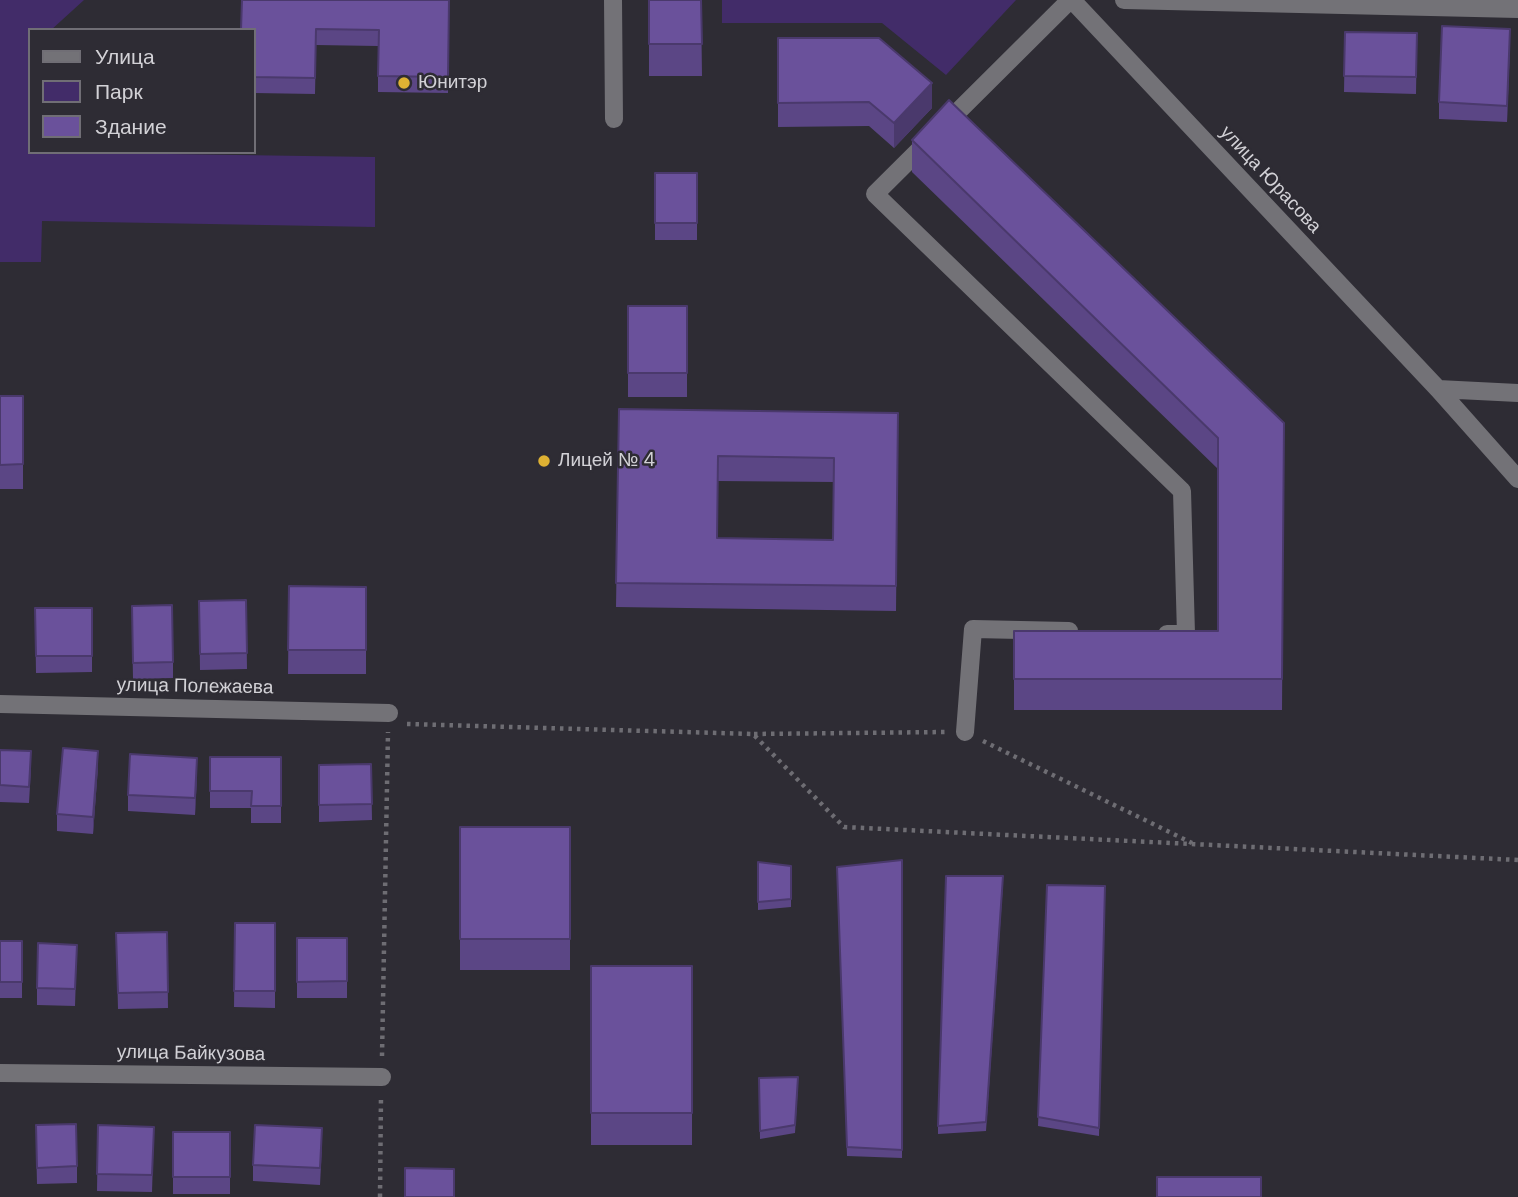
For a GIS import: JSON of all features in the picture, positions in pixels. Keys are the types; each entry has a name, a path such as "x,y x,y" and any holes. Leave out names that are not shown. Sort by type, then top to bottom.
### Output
{"street":[{"path":"613,0 614,119"},
{"path":"1071,0 875,194 1182,491 1186,634 1146,633"},
{"name":"улица Юрасова","path":"1071,0 1438,389 1518,479"},
{"path":"1124,0 1518,9"},
{"path":"1438,389 1518,393"},
{"path":"965,732 972,629 1093,632"},
{"name":"улица Полежаева","path":"0,704 389,718"},
{"name":"улица Байкузова","path":"0,1073 382,1077"}],"path":[{"path":"380,1197 389,718 753,734 965,732 1194,844"},
{"path":"753,734 844,827 1518,860"}],"green space":[{"path":"0,0 84,0 53,28 28,28 28,154 375,157 375,227 42,221 41,262 0,262"},
{"path":"722,0 1016,0 946,75 882,23 722,23"}],"building":[{"path":"242,0 449,0 448,77 378,76 379,30 316,29 315,78 256,77 256,28 241,28"},
{"path":"649,0 701,0 702,44 649,44"},
{"path":"1442,26 1510,29 1507,106 1439,102"},
{"path":"1345,32 1417,33 1416,77 1344,76"},
{"path":"778,38 879,38 932,83 894,123 869,102 778,103"},
{"path":"949,100 1284,423 1282,679 1014,679 1014,631 1218,631 1218,438 912,140"},
{"path":"655,173 697,173 697,223 655,223"},
{"path":"628,306 687,306 687,373 628,373"},
{"path":"0,396 23,396 23,464 0,465"},
{"path":"619,409 898,413 896,586 616,583","holes":["718,456 834,458 833,540 717,538"]},
{"path":"289,586 366,587 366,650 288,650"},
{"path":"246,600 247,653 200,654 199,601"},
{"path":"172,605 173,662 133,663 132,606"},
{"path":"35,608 92,608 92,656 36,656"},
{"path":"63,748 98,751 93,817 57,814"},
{"path":"0,750 31,751 29,787 0,785"},
{"path":"130,754 197,758 195,798 128,795"},
{"path":"210,757 281,757 281,806 251,806 252,791 210,791"},
{"path":"371,764 372,804 319,805 319,765"},
{"path":"460,827 570,827 570,939 460,939"},
{"path":"902,860 902,1150 847,1147 837,867"},
{"path":"758,862 791,866 791,899 758,902"},
{"path":"946,876 1003,876 986,1122 938,1126"},
{"path":"1047,885 1105,886 1099,1128 1038,1117"},
{"path":"235,923 275,923 275,991 234,991"},
{"path":"167,932 168,992 118,993 116,933"},
{"path":"297,938 347,938 347,981 297,982"},
{"path":"0,941 22,941 22,982 0,982"},
{"path":"38,943 77,945 75,989 37,988"},
{"path":"591,966 692,966 692,1113 591,1113"},
{"path":"798,1077 795,1125 760,1131 759,1078"},
{"path":"76,1124 77,1166 37,1168 36,1125"},
{"path":"98,1125 154,1127 152,1175 97,1174"},
{"path":"255,1125 322,1128 320,1168 253,1165"},
{"path":"173,1132 230,1132 230,1177 173,1177"},
{"path":"405,1168 454,1169 454,1197 405,1197"},
{"path":"1157,1177 1261,1177 1261,1197 1157,1197"}],"place":[{"name":"Юнитэр","path":"404,83"},
{"name":"Лицей № 4","path":"544,461"}]}
